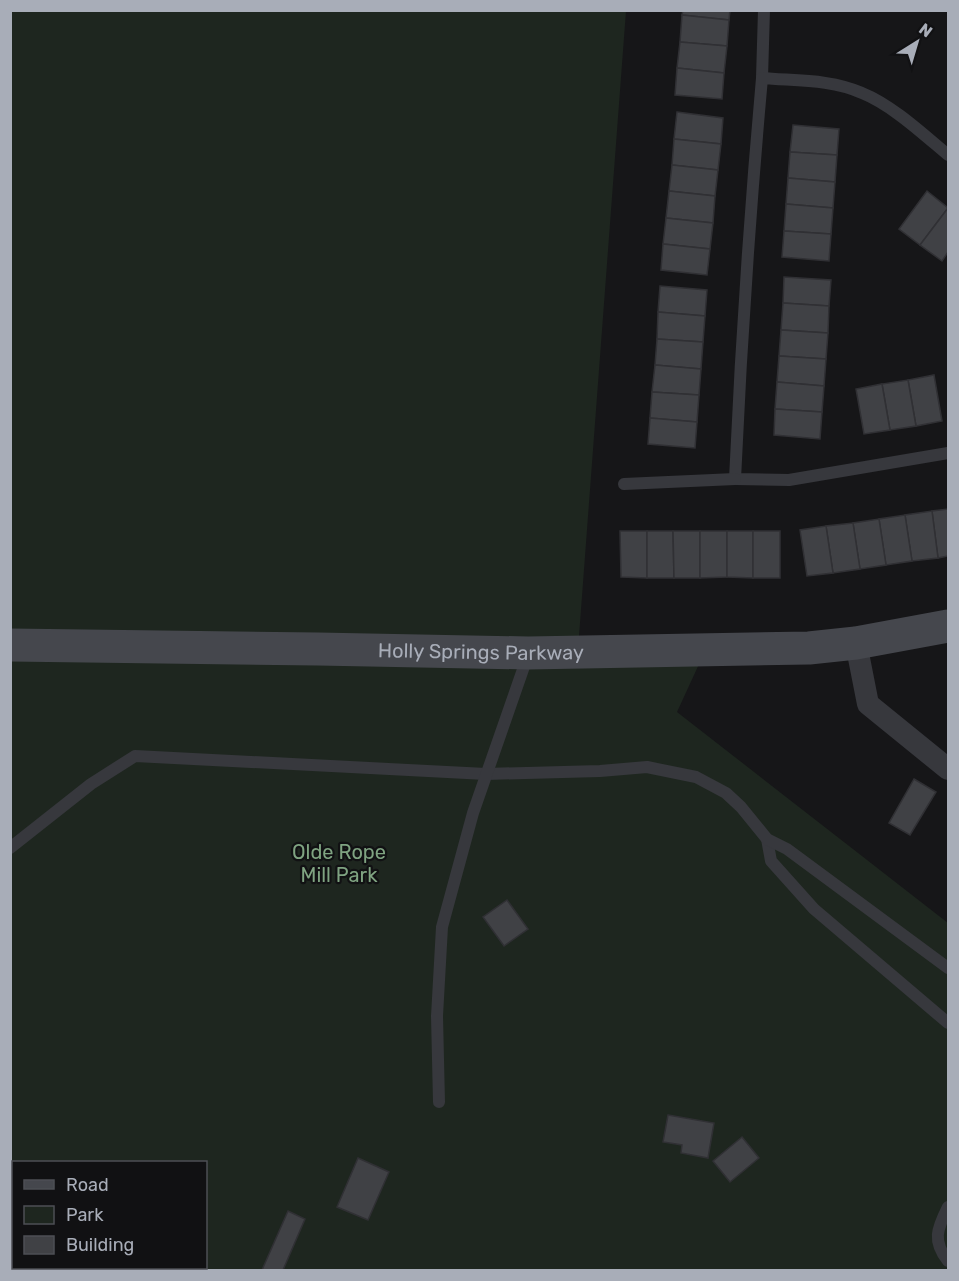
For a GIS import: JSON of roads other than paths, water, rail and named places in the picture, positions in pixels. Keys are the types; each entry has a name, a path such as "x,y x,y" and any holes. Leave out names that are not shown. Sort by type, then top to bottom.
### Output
{"main road":[{"name":"Holly Springs Parkway","path":"10,645 528,653 809,648 856,644 948,626"}],"street":[{"path":"856,644 868,704 948,769"}],"lane":[{"path":"735,479 739,381 762,78 764,10"},
{"path":"762,78 826,83 861,92 879,101 948,155"},
{"path":"624,484 735,479 789,480 948,453"},
{"path":"439,1102 437,1016 442,927 473,813 528,653"},
{"path":"10,848 91,784 135,756 486,774 600,771 647,767 696,777 726,793 741,807 767,839 787,849 948,968"},
{"path":"767,839 771,861 814,909 948,1023"},
{"path":"948,1207 937,1236 940,1251 948,1261"}],"park label":[{"name":"Olde Rope Mill Park","path":"339,864"}]}
